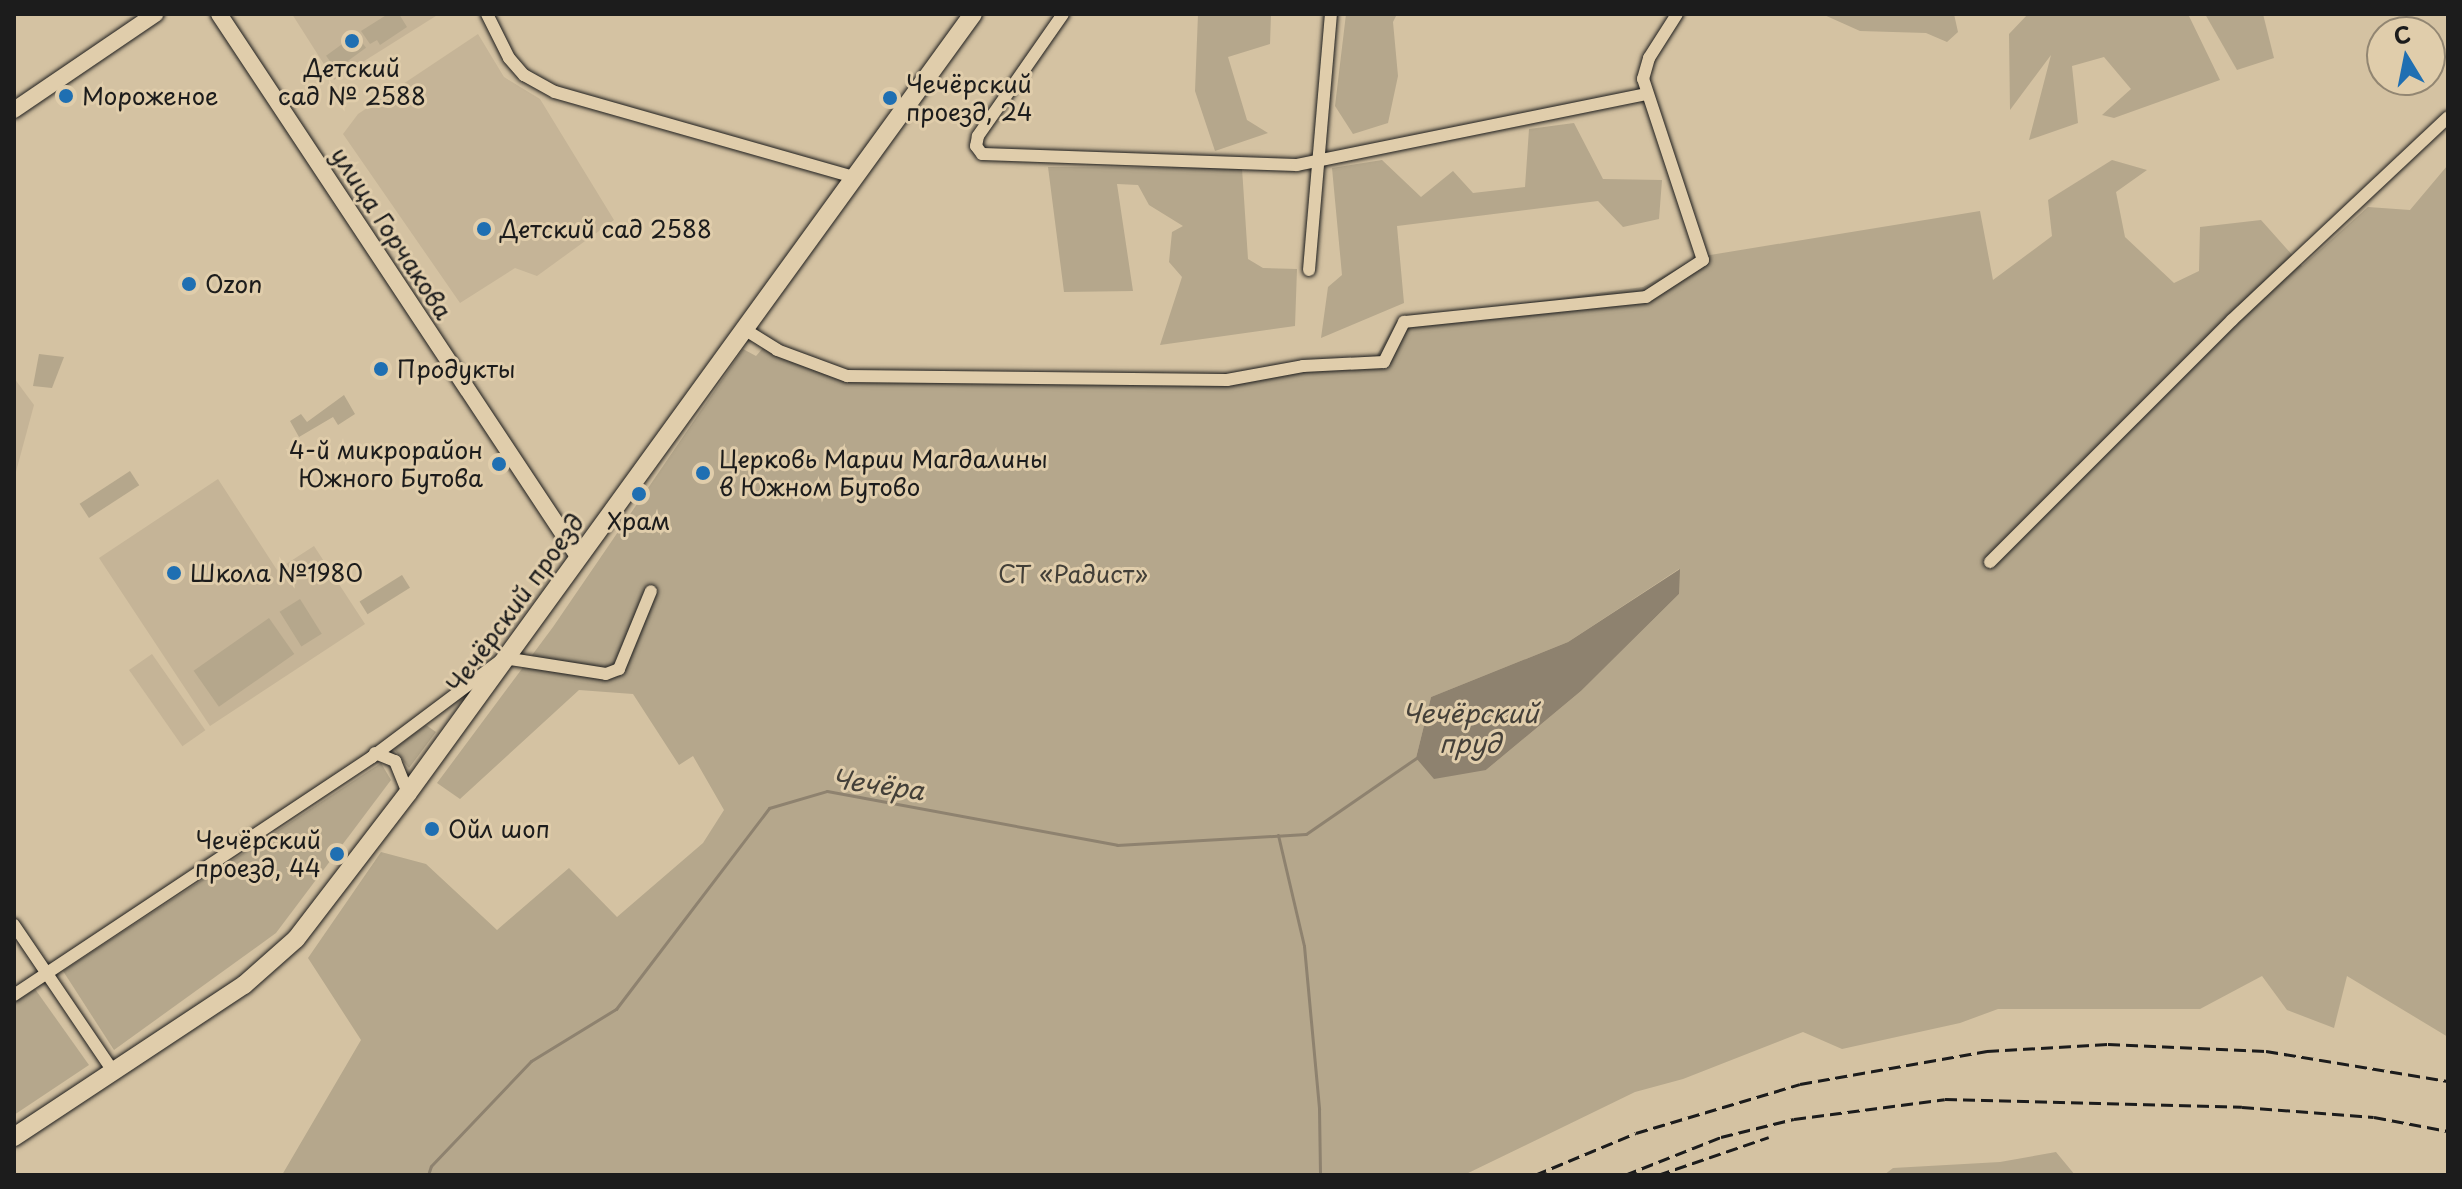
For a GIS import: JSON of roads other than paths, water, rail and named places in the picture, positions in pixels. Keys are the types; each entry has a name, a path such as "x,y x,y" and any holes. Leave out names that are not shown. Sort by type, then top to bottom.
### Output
{"main road":[{"name":"Чечёрский проезд","path":"14,1137 244,985 296,939 408,793 973,14"}],"street":[{"path":"14,110 155,14"},
{"name":"улица Горчакова","path":"219,14 579,558"},
{"path":"487,14 509,58 524,75 555,92 853,177"},
{"path":"1063,14 978,136 976,146 982,154 1319,162 1645,94"},
{"path":"1309,270 1331,14"},
{"path":"744,329 777,350 847,376 1227,380 1303,366 1384,362 1404,322 1646,297 1703,260 1645,94 1649,58 1677,14"},
{"path":"1990,562 2232,320 2448,117"},
{"path":"504,658 614,672 651,591"},
{"name":"Чечёрский проезд","path":"14,995 434,713 504,658"},
{"path":"375,753 395,761 408,793"},
{"path":"14,925 113,1071"}],"water":[{"name":"Чечёрский пруд","path":"1680,569 1679,594 1581,691 1486,770 1434,779 1416,758 1431,697 1568,642"}],"waterway":[{"name":"Чечёра","path":"428,1175 431,1166 531,1061 616,1009 769,808 827,791 1117,845 1306,834 1416,758"},
{"path":"1278,835 1304,946 1319,1109 1320,1175"}],"railway":[{"path":"1535,1175 1636,1133 1800,1084 1987,1051 2108,1044 2266,1051 2448,1081"},
{"path":"1625,1175 1721,1137 1794,1119 1945,1099 2242,1107 2374,1117 2448,1131"},
{"path":"1658,1175 1769,1137"}],"place":[{"name":"Детский сад № 2588","path":"352,41"},
{"name":"Мороженое","path":"66,96"},
{"name":"Чечёрский проезд, 24","path":"890,98"},
{"name":"Детский сад 2588","path":"484,229"},
{"name":"Ozon","path":"189,284"},
{"name":"Продукты","path":"381,369"},
{"name":"4-й микрорайон Южного Бутова","path":"499,464"},
{"name":"Церковь Марии Магдалины в Южном Бутово","path":"703,473"},
{"name":"Храм","path":"639,494"},
{"name":"Школа №1980","path":"174,573"},
{"name":"Ойл шоп","path":"432,829"},
{"name":"Чечёрский проезд, 44","path":"337,854"}],"park label":[{"name":"СТ «Радист»","path":"1073,574"}]}
